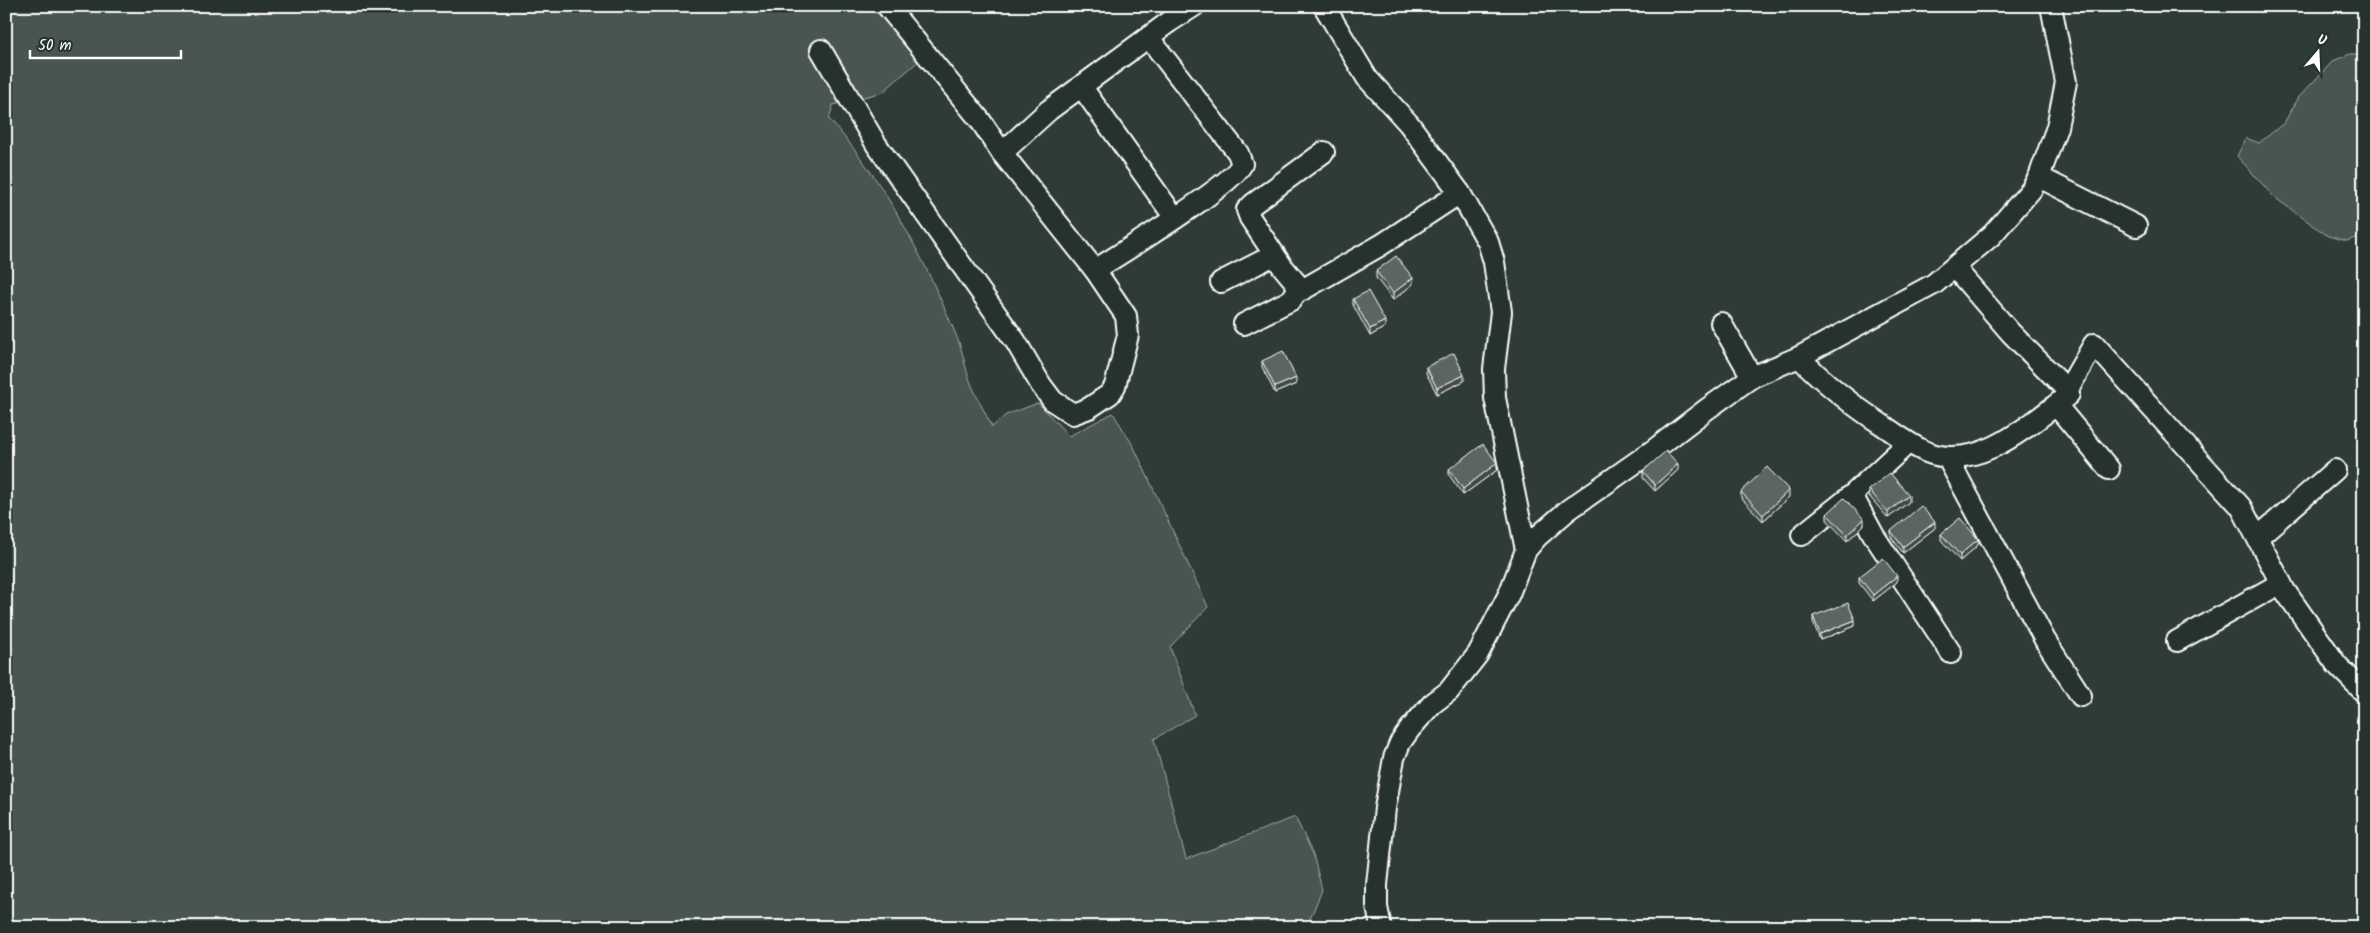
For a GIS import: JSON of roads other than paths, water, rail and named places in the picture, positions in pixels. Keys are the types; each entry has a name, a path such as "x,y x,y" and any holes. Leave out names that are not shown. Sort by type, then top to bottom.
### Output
{"street":[{"path":"821,50 876,144 1016,342 1052,401 1073,414 1089,408 1110,394 1128,335 1126,316 1095,270 1002,153 980,120 887,6"},
{"path":"1002,153 1049,110 1194,6"},
{"path":"1324,6 1367,78 1409,124 1460,193 1488,242 1494,262 1501,312 1494,369 1495,398 1526,550"},
{"path":"1381,927 1377,907 1378,875 1385,808 1397,750 1410,729 1432,704 1449,691 1478,654 1509,594 1526,550 1537,536 1568,510 1655,449 1706,408 1752,377 1799,357 1934,284 1996,231 2031,190 2039,177 2057,127 2066,82 2051,6"},
{"path":"1095,270 1174,218 1238,172 1242,164 1241,159 1149,38"},
{"path":"1081,86 1174,218"},
{"path":"1299,289 1247,214 1248,208 1324,152"},
{"path":"2039,177 2136,226"},
{"path":"1299,289 1307,289 1460,193"},
{"path":"1221,282 1274,255"},
{"path":"1955,268 2060,390 2110,469"},
{"path":"1244,324 1291,300 1299,289"},
{"path":"1722,323 1752,377"},
{"path":"1799,357 1849,403 1908,443 1932,454 1947,457 1966,455 1996,447 2020,432 2060,390 2094,344 2191,454 2229,492 2258,537 2281,583 2337,665 2364,692"},
{"path":"1802,535 1852,495 1908,443"},
{"path":"1947,457 2045,640 2081,696"},
{"path":"2258,537 2334,470"},
{"path":"1852,495 1873,534 1951,653"},
{"path":"2176,641 2281,583"}]}
